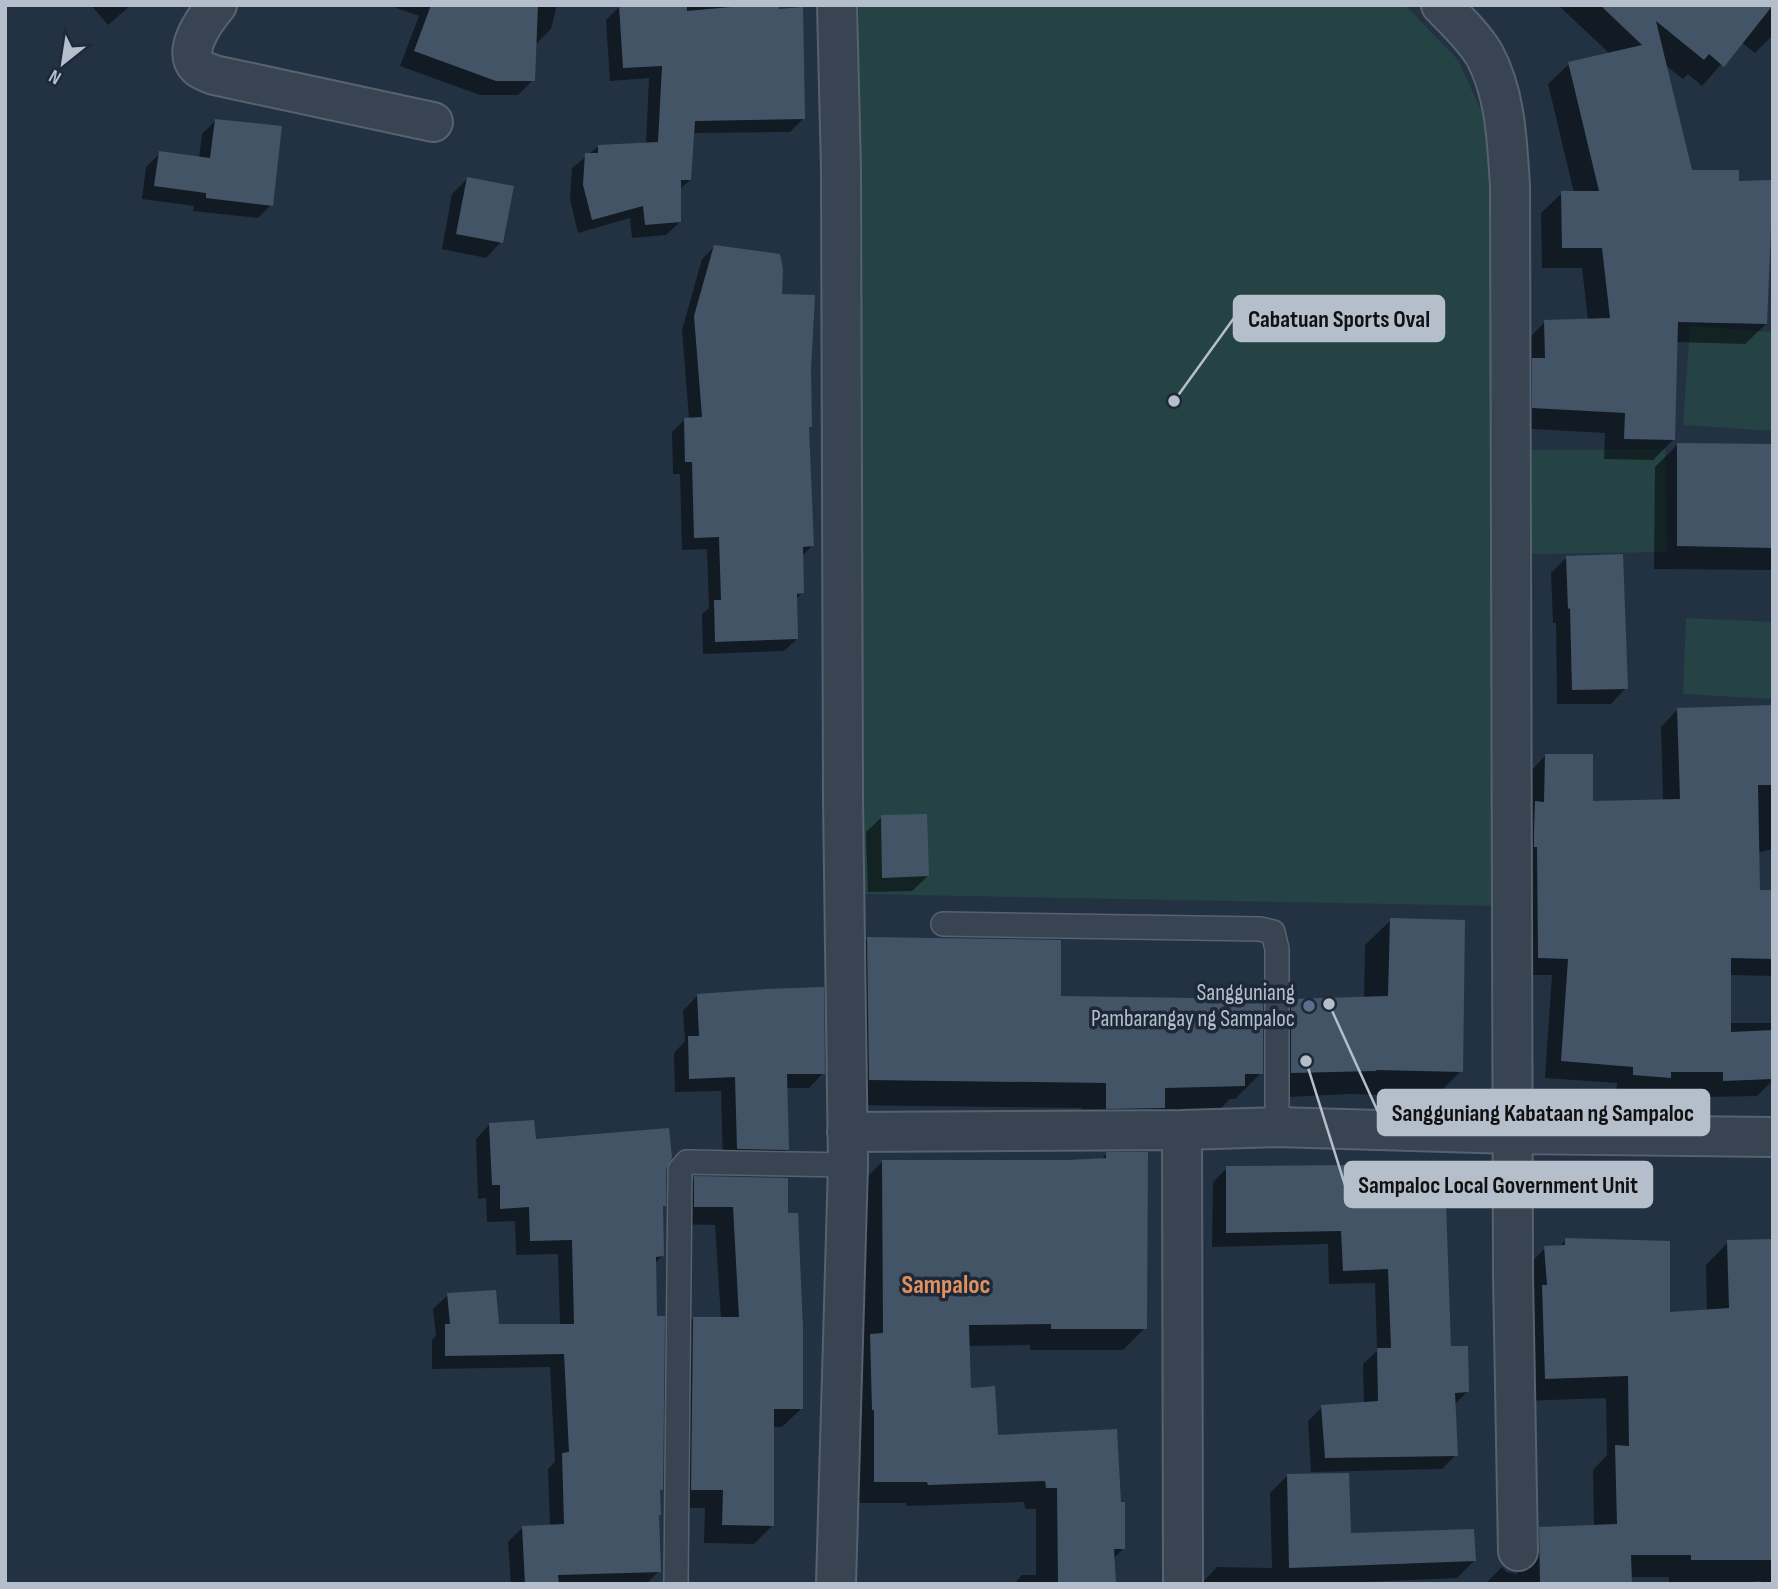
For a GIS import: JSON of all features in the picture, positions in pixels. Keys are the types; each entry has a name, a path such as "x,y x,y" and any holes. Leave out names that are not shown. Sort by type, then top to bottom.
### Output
{"street":[{"path":"216,5 202,22 195,39 193,58 198,67 214,75 433,122"},
{"path":"835,1584 848,1149 842,785 841,169 837,5"},
{"path":"1441,5 1461,24 1484,54 1500,96 1506,122 1510,186 1513,1275 1518,1551"},
{"path":"848,1149 1277,1127 1513,1134 1773,1137"},
{"path":"1182,1130 1183,1584"}],"lane":[{"path":"943,924 1260,929 1273,932 1277,949 1277,1127"},
{"path":"676,1584 680,1170 687,1162 848,1149"}],"green space":[{"path":"859,5 1405,5 1458,60 1486,121 1492,182 1502,906 859,894"},
{"path":"1690,326 1773,332 1773,431 1683,425"},
{"path":"1665,449 1667,552 1531,554 1529,450"},
{"path":"1686,618 1773,622 1773,699 1683,694"}],"building":[{"path":"431,5 538,5 535,81 496,81 414,51"},
{"path":"619,5 687,5 687,11 753,5 779,5 779,9 803,7 805,119 695,121 691,180 681,180 681,222 645,225 643,206 592,220 583,185 585,153 598,153 598,145 658,142 662,66 623,68"},
{"path":"1600,5 1773,5 1724,67 1709,54 1704,60 1656,21 1692,170 1739,170 1739,181 1773,180 1767,324 1678,322 1675,440 1624,439 1625,413 1532,408 1532,358 1545,358 1544,320 1610,318 1602,248 1562,248 1561,191 1599,191 1568,62 1642,45"},
{"path":"215,119 282,126 273,206 206,198 206,193 154,186 159,151 210,158"},
{"path":"467,177 514,186 503,243 456,234"},
{"path":"714,245 780,254 783,269 782,294 815,295 811,369 812,427 809,427 814,546 803,547 804,593 797,594 798,639 715,642 714,600 721,600 719,537 694,538 692,462 685,462 684,418 702,417 694,316"},
{"path":"1677,443 1773,444 1773,548 1677,546"},
{"path":"1623,554 1628,689 1572,690 1566,556"},
{"path":"1773,705 1773,785 1758,785 1760,890 1773,890 1773,959 1731,958 1731,1032 1773,1030 1773,1079 1723,1081 1723,1072 1671,1072 1671,1078 1633,1075 1633,1067 1561,1061 1568,959 1538,958 1537,847 1534,847 1534,830 1535,801 1544,802 1545,754 1593,754 1593,801 1680,799 1677,708"},
{"path":"927,814 929,876 882,878 881,815"},
{"path":"1390,918 1465,920 1463,1072 1376,1070 1291,1073 1291,999 1388,996"},
{"path":"867,937 1061,940 1061,996 1263,999 1263,1074 1245,1074 1245,1086 1165,1088 1165,1108 1106,1109 1106,1083 869,1080"},
{"path":"824,987 825,1074 787,1074 789,1150 737,1149 735,1077 689,1079 688,1036 699,1036 697,994"},
{"path":"534,1120 536,1139 669,1128 672,1158 666,1170 666,1206 663,1206 664,1256 656,1257 657,1316 665,1316 663,1490 660,1490 659,1515 661,1572 558,1575 559,1584 525,1584 522,1526 564,1524 562,1453 569,1452 564,1354 445,1356 445,1324 450,1324 447,1293 496,1290 499,1324 574,1324 572,1240 530,1241 529,1207 500,1209 500,1185 492,1185 489,1123"},
{"path":"1106,1152 1148,1152 1147,1329 1051,1329 1051,1324 969,1325 971,1388 995,1386 998,1435 1117,1429 1121,1502 1125,1502 1125,1549 1114,1549 1116,1584 1058,1584 1057,1488 1046,1488 1045,1481 928,1485 927,1482 874,1482 870,1334 883,1333 882,1160 1067,1160 1106,1158"},
{"path":"1226,1166 1415,1166 1414,1203 1446,1203 1451,1346 1468,1346 1469,1392 1455,1393 1458,1456 1325,1458 1321,1405 1378,1401 1377,1348 1391,1348 1388,1269 1343,1271 1341,1231 1226,1233"},
{"path":"694,1176 788,1178 788,1213 798,1213 803,1409 774,1409 774,1526 722,1525 723,1490 691,1490 693,1317 739,1317 733,1207 694,1207"},
{"path":"1565,1238 1670,1241 1670,1312 1729,1308 1727,1240 1773,1239 1773,1560 1691,1560 1691,1555 1631,1555 1632,1584 1540,1584 1539,1527 1617,1524 1615,1445 1629,1446 1628,1376 1545,1379 1542,1285 1547,1285 1544,1246 1565,1245"},
{"path":"1349,1473 1351,1533 1474,1529 1476,1561 1289,1568 1287,1474"}],"place":[{"name":"Cabatuan Sports Oval","path":"1174,401"},
{"name":"Sangguniang Kabataan ng Sampaloc","path":"1329,1004"},
{"name":"Sangguniang Pambarangay ng Sampaloc","path":"1309,1006"},
{"name":"Sampaloc Local Government Unit","path":"1306,1061"}],"district":[{"name":"Sampaloc","path":"946,1285"}]}
